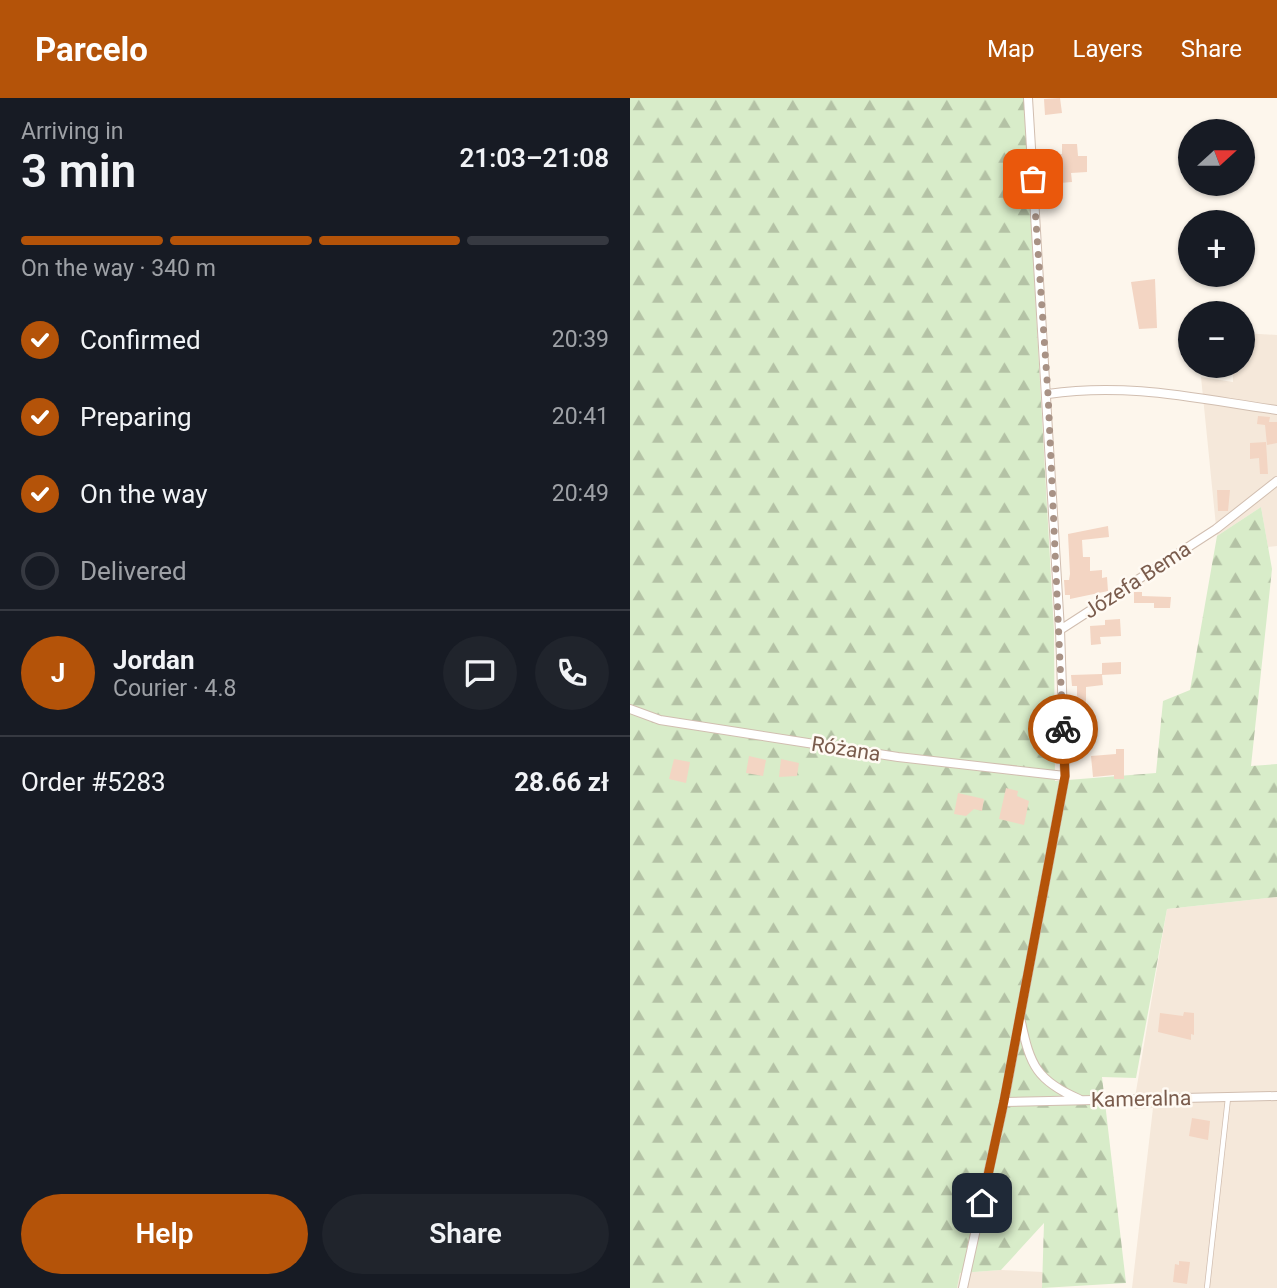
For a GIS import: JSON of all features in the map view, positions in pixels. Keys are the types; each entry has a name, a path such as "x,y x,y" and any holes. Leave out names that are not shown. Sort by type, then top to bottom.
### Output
{"street":[{"path":"1028,98 1048,394 1060,630"},
{"path":"1048,394 1084,391 1167,392 1277,410"},
{"name":"Józefa Bema","path":"963,1288 1004,1101 1065,776 1060,630 1216,529 1277,481"},
{"name":"Różana","path":"630,709 660,720 871,753 1065,776"},
{"path":"1020,1017 1028,1055 1038,1073 1054,1087 1081,1100"},
{"name":"Kameralna","path":"1004,1101 1277,1096"}],"lane":[{"path":"1207,1288 1228,1097"}],"shaded area":[{"path":"1255,334 1277,335 1277,546 1268,547 1261,507 1217,536 1201,378 1233,382 1233,378 1255,378"},
{"path":"1277,897 1277,1288 1132,1288 1153,1108 1133,1109 1167,909"},
{"path":"1001,1270 1043,1272 1042,1288 957,1288 960,1273"}],"green space":[{"path":"630,98 1024,98 1054,630 1055,781 1156,773 1163,701 1190,690 1217,536 1261,507 1272,569 1251,766 1277,764 1277,897 1167,909 1136,1078 1102,1077 1126,1283 1042,1288 1044,1223 1001,1270 960,1273 957,1288 630,1288"}],"building":[{"path":"1060,98 1062,113 1045,115 1044,99"},
{"path":"1062,144 1077,144 1078,156 1087,156 1087,172 1071,173 1072,182 1060,183 1059,154 1062,154"},
{"path":"1155,279 1157,328 1139,329 1131,282"},
{"path":"1258,416 1270,417 1269,422 1277,422 1277,443 1267,445 1265,425 1257,424"},
{"path":"1266,442 1268,474 1260,474 1259,458 1250,459 1250,443"},
{"path":"1217,490 1230,490 1228,511 1218,511"},
{"path":"1108,526 1109,537 1082,540 1083,557 1090,557 1090,571 1102,570 1102,578 1107,577 1108,591 1070,599 1070,595 1065,595 1064,580 1069,580 1070,574 1068,534"},
{"path":"1134,592 1142,592 1142,596 1171,597 1170,608 1154,608 1154,603 1134,603"},
{"path":"1120,619 1121,636 1100,637 1101,644 1091,645 1090,626 1105,625 1105,620"},
{"path":"1121,662 1121,674 1102,675 1103,685 1086,687 1086,704 1077,704 1077,686 1072,686 1071,675 1102,674 1102,663"},
{"path":"1116,749 1124,749 1124,779 1114,779 1114,775 1093,777 1091,756 1116,754"},
{"path":"749,756 766,760 763,776 746,773"},
{"path":"674,759 690,762 686,783 669,779"},
{"path":"781,759 799,763 797,776 779,777"},
{"path":"1006,788 1018,791 1017,796 1029,801 1024,825 999,819"},
{"path":"958,793 984,799 982,811 974,809 966,816 954,814"},
{"path":"1184,1012 1194,1013 1194,1035 1191,1034 1191,1040 1158,1032 1160,1013 1183,1016"},
{"path":"1192,1118 1210,1121 1208,1140 1189,1136"},
{"path":"1179,1261 1190,1262 1187,1284 1173,1282 1175,1264 1179,1265"}],"way so far":[{"path":"1033,179 1048,394 1063,729"}],"route":[{"path":"982,1203 1004,1101 1065,776 1063,729"}]}
